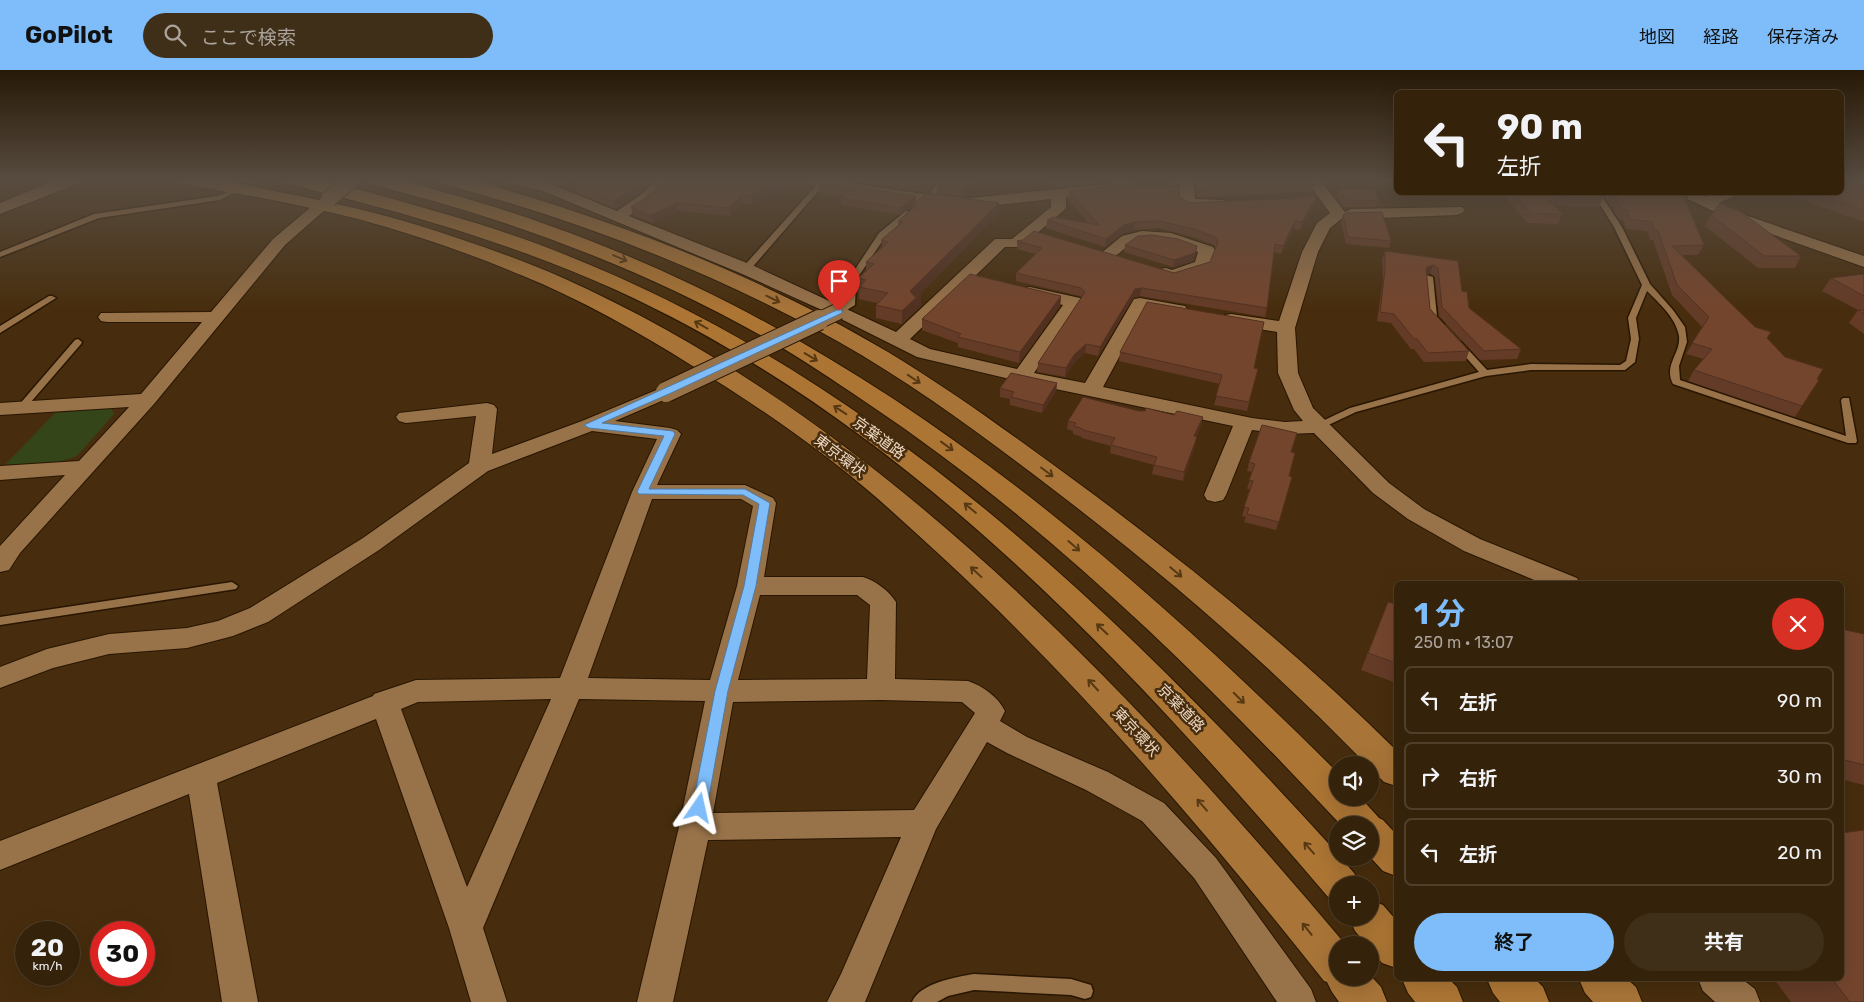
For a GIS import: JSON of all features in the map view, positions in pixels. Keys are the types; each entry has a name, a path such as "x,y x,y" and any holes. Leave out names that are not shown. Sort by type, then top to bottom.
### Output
{"highway":[{"name":"東京環状","path":"390,223 505,261 601,306 673,344 744,388 862,472 970,566 1069,660 1174,773 1274,888 1329,956"},
{"name":"京葉道路","path":"461,223 537,249 668,307 731,342 853,419 936,479 1031,559 1150,676 1234,763 1333,876"},
{"name":"京葉道路","path":"526,223 573,239 686,288 759,325 895,410 1032,510 1089,559 1204,664 1329,788"},
{"path":"593,223 636,239 725,276 811,318 891,364 1009,443 1148,549 1251,635 1394,770"},
{"name":"京葉道路","path":"1346,806 1356,816"},
{"path":"1379,841 1394,857"},
{"path":"1376,926 1394,947"},
{"path":"1424,981 1442,1002"},
{"path":"1509,981 1528,1002"},
{"path":"1601,981 1621,1002"},
{"path":"1353,986 1366,1002"}],"street":[{"path":"4,553 87,467 147,400 279,242 301,223"},
{"path":"633,223 746,269 839,311 924,353 1022,376 1245,423 1284,428 1319,426"},
{"path":"898,340 1001,242 1015,244 1040,223"},
{"path":"1326,223 1323,226 1310,252 1286,328 1288,373 1304,410 1381,488 1416,514 1472,545 1561,581"},
{"path":"1755,223 1864,262"},
{"path":"1031,231 1048,236"},
{"path":"1108,254 1132,237 1147,235 1194,243 1207,250 1202,265 1173,274 1154,269"},
{"path":"1847,256 1864,248"},
{"path":"1091,249 1126,260"},
{"path":"964,276 983,280"},
{"path":"1010,287 1074,302 1022,376"},
{"path":"1091,391 1140,303 1198,313"},
{"path":"0,678 47,659 109,644 188,638 224,629 259,615 371,544 480,466 589,425 666,392 839,311"},
{"path":"1218,316 1286,328"},
{"path":"107,317 216,317"},
{"path":"0,409 147,400"},
{"path":"406,417 487,409 480,466"},
{"path":"1215,495 1245,423"},
{"path":"466,928 570,688 642,492 670,434 589,425"},
{"path":"0,473 87,467"},
{"path":"642,492 745,492 765,503 750,586 721,691 696,827 655,1002"},
{"path":"750,586 863,586 882,602 881,689"},
{"path":"0,856 384,702 416,691 570,688 721,691 881,689 968,692 991,710 923,823 854,986 845,1002"},
{"path":"384,702 466,928 489,1002"},
{"path":"983,725 1017,745 1097,780 1153,812 1206,868 1298,1002"},
{"path":"201,776 240,1002"},
{"path":"696,827 923,823"},
{"path":"1718,981 1742,1002"}],"lane":[{"path":"0,255 78,223"},
{"path":"746,269 786,223"},
{"path":"839,311 852,303 852,280 882,235 896,223"},
{"path":"1616,223 1646,285 1677,320 1684,340 1672,372 1676,382 1852,441 1846,400"},
{"path":"1429,277 1433,318 1485,373"},
{"path":"1319,426 1353,410 1485,373 1532,366 1622,368 1630,362 1635,339 1632,318 1646,285"},
{"path":"0,330 52,298"},
{"path":"21,408 78,342"},
{"path":"0,621 232,586"},
{"path":"921,1002 945,988 974,982 1071,986 1084,991"}],"green space":[{"path":"111,408 114,414 77,456 52,464 4,466 55,413"}],"building":[{"path":"901,223 978,223 910,291 915,297 921,293 902,311 876,305 888,293 859,287 866,280 858,278 874,264 866,262 888,242 881,240"},
{"path":"1058,223 1090,223 1099,225 1098,223 1130,223 1124,225 1106,239"},
{"path":"1170,223 1294,223 1283,246 1275,244 1267,308 1142,288 1135,289 1100,347 1086,344 1074,355 1066,368 1038,363 1085,292 1081,288 1016,273 1042,248 1017,241 1023,240 1034,231 1174,273 1210,262 1218,242 1215,237 1194,229"},
{"path":"1345,223 1386,223 1391,241 1348,237"},
{"path":"1652,223 1695,223 1704,245 1672,246 1755,327 1771,332 1767,338 1785,357 1823,369 1817,379 1819,380 1802,406 1694,370 1712,349 1692,343 1709,317 1677,285 1658,231 1654,230"},
{"path":"1722,223 1757,223 1801,256 1764,256"},
{"path":"1152,235 1178,239 1197,246 1195,253 1174,260 1125,245 1138,236"},
{"path":"1385,251 1458,261 1462,291 1467,292 1469,308 1521,349 1484,351 1442,307 1438,268 1433,265 1426,268 1430,309 1469,351 1428,353 1394,314 1380,312 1385,271"},
{"path":"970,274 1061,296 1020,352 958,337 961,334 922,319"},
{"path":"1864,274 1864,296 1831,278"},
{"path":"1147,302 1264,322 1254,368 1258,369 1249,402 1216,396 1222,375 1120,352"},
{"path":"1011,373 1057,383 1043,405 1011,397 1014,392 1000,388"},
{"path":"1083,397 1139,411 1145,411 1146,408 1174,415 1177,411 1203,417 1194,436 1197,437 1184,472 1154,465 1157,457 1111,445 1115,438 1074,426 1076,423 1068,421"},
{"path":"1262,425 1297,433 1291,452 1295,453 1289,476 1292,477 1279,522 1247,514 1249,508 1244,507 1253,481 1249,480 1255,464 1249,462"},
{"path":"1388,602 1394,604 1394,662 1368,653"},
{"path":"1844,630 1864,634 1864,765 1844,760"},
{"path":"1864,830 1864,1002 1850,1002 1834,981 1844,981 1844,833"}],"route":[{"path":"699,808 721,691 750,586 765,503 745,492 642,492 670,434 589,425 666,392 839,311"}]}
